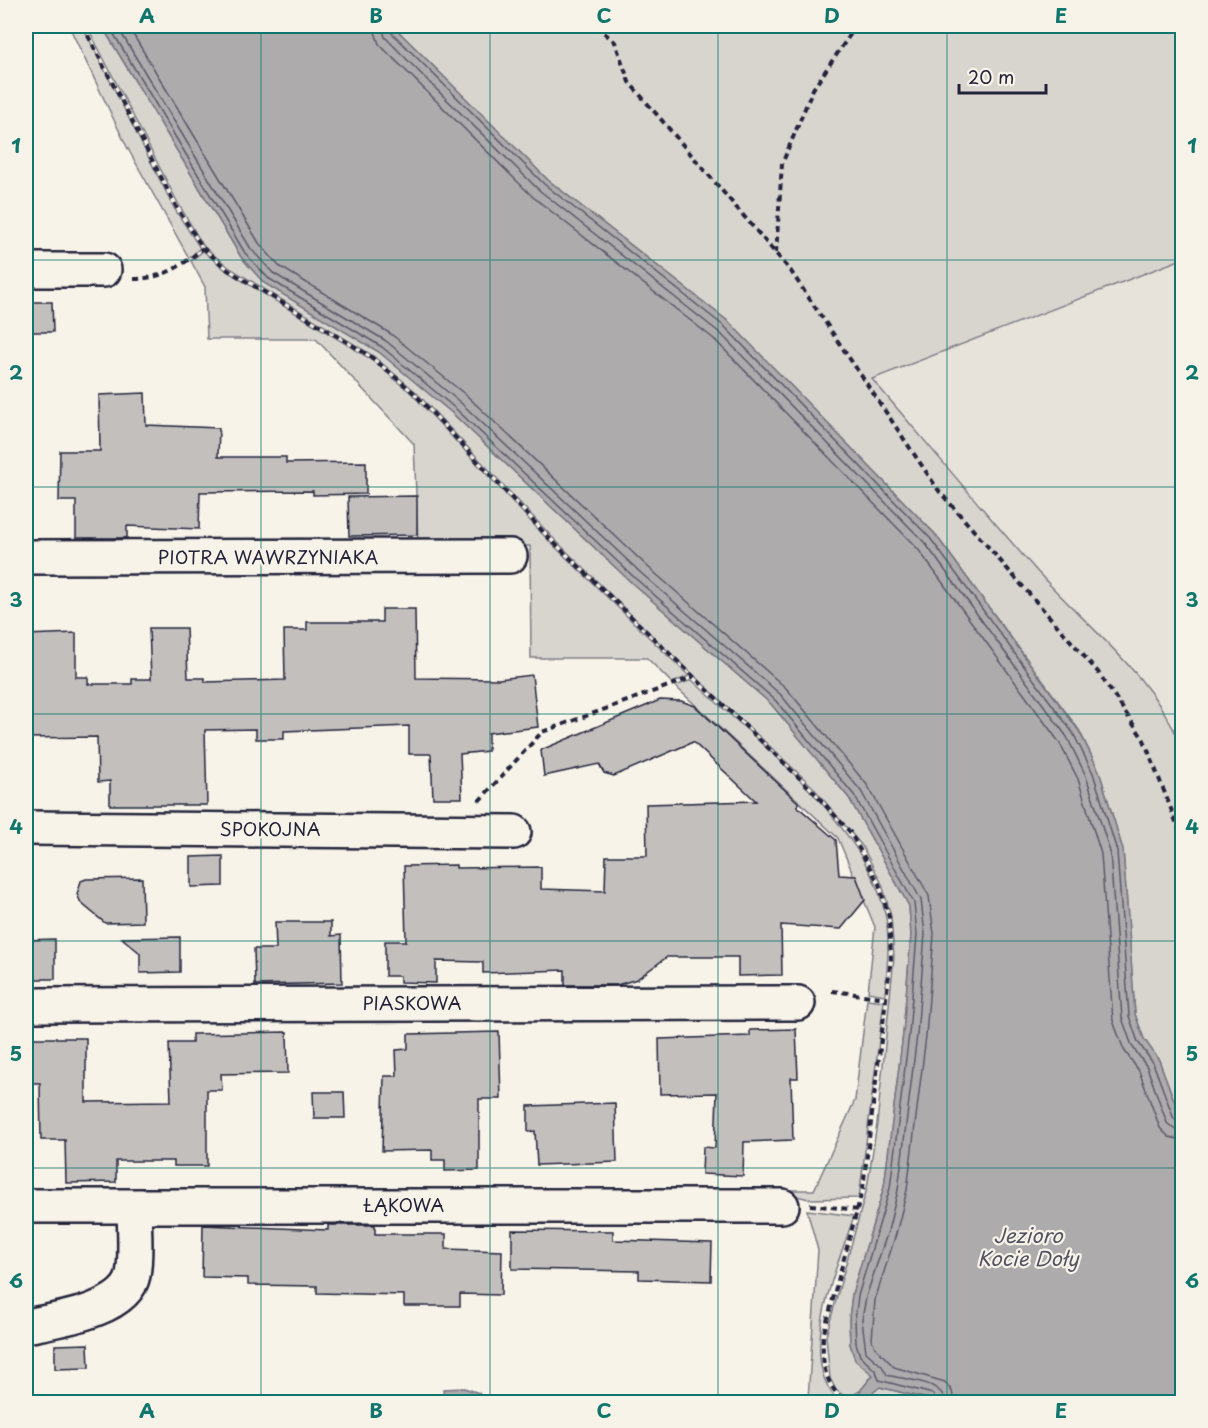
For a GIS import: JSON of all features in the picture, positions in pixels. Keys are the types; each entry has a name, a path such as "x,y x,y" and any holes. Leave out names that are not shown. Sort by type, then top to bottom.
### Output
{"street":[{"path":"26,270 115,274"},
{"name":"PIOTRA WAWRZYNIAKA","path":"26,557 510,556"},
{"name":"SPOKOJNA","path":"26,828 514,832"},
{"name":"PIASKOWA","path":"26,1005 798,1003"},
{"name":"ŁĄKOWA","path":"26,1206 795,1205"},
{"path":"26,1326 94,1310 112,1302 126,1290 133,1277 134,1206"}],"path":[{"path":"83,26 177,208 202,248 228,270 362,350 412,392 549,538 810,788 850,832 859,847 879,884 889,917 891,958 872,1129 859,1210 823,1336 822,1356 826,1379 832,1391 844,1402"},
{"path":"596,26 615,42 629,82 790,270 939,491 1098,672 1144,740 1182,837"},
{"path":"776,254 782,164 813,89 856,26"},
{"path":"115,274 161,276 181,267 202,248"},
{"path":"477,831 476,804 542,732 693,678"},
{"path":"832,991 887,998"},
{"path":"795,1205 859,1210"}],"shaded area":[{"path":"69,26 80,26 86,33 174,208 200,248 189,258 127,147"},
{"path":"87,26 102,26 241,257 264,283 379,352 452,413 633,584 771,704 849,798 909,906 911,935 903,1034 884,1187 852,1294 849,1319 850,1344 873,1375 860,1391 847,1398 836,1390 830,1378 826,1336 867,1188 877,1124 894,957 891,916 882,884 862,846 812,786 669,652 552,537 414,390 372,355 230,268 204,247 179,205"},
{"path":"393,26 1182,26 1182,259 872,379 1035,569 1136,674 1154,697 1182,747 1182,1122 1159,1060 1144,1039 1135,1014 1123,850 1099,771 1079,730 935,534 729,322 548,180"},
{"path":"568,26 1182,26 1182,747 1171,720 1133,668 1037,571"},
{"path":"203,251 228,272 369,358 411,393 549,541 689,676 672,683 647,658 531,658 530,546 418,543 414,444 316,339 207,339 205,287 191,261"},
{"path":"692,680 778,758 835,819 858,851 875,884 886,918 888,947 885,995 868,992 875,927 838,838 675,686"},
{"path":"867,999 884,1001 859,1198 809,1199 773,1190 814,1190 855,1100"},
{"path":"807,1210 854,1216 830,1286 820,1338 821,1363 827,1384 840,1402 795,1402 808,1399 818,1250"},
{"path":"879,1387 932,1400 959,1402 862,1402"}],"water":[{"name":"Jezioro Kocie Doły","path":"102,26 393,26 548,180 729,322 935,534 1079,731 1099,771 1123,850 1135,1014 1144,1039 1159,1060 1182,1122 1182,1402 959,1402 932,1400 880,1387 865,1399 859,1399 860,1391 873,1375 855,1360 850,1344 849,1319 852,1294 884,1187 903,1034 911,935 909,906 849,798 771,704 633,584 452,413 379,352 264,283 241,257"},
{"path":"464,1388 479,1393 485,1402 444,1402 443,1389"}],"building":[{"path":"26,302 52,302 53,332 26,332"},
{"path":"145,393 146,425 219,428 218,457 286,457 286,463 366,462 366,494 313,495 313,491 200,492 199,529 127,526 127,538 76,538 76,501 59,501 60,451 100,451 99,395"},
{"path":"417,496 417,535 349,536 348,497"},
{"path":"382,609 415,609 416,678 499,679 532,675 538,727 488,733 488,751 460,754 462,798 433,798 431,754 409,754 409,726 284,731 284,739 256,739 256,729 205,730 207,805 110,805 110,781 98,782 97,737 26,738 26,635 76,633 76,677 88,677 88,684 132,684 132,679 151,679 149,628 186,628 188,678 205,678 205,682 285,680 284,630 307,630 307,622 382,622"},
{"path":"660,700 681,701 695,706 799,803 797,806 836,840 839,875 856,876 865,900 841,929 781,925 782,975 738,976 738,957 667,957 637,979 617,985 565,985 565,970 483,973 483,962 436,961 436,983 400,982 400,976 385,976 385,941 406,941 404,866 541,867 541,889 605,891 606,856 647,856 646,804 756,801 693,742 614,776 604,773 599,764 544,776 541,750"},
{"path":"223,856 223,886 191,887 191,857"},
{"path":"142,878 143,922 105,923 81,903 77,894 81,881 86,879"},
{"path":"275,922 331,922 331,936 341,935 342,983 255,985 254,949 276,949"},
{"path":"180,937 180,972 140,973 140,953 122,938"},
{"path":"55,939 55,979 26,979 26,940"},
{"path":"796,1029 798,1078 791,1078 793,1140 744,1142 743,1176 702,1174 703,1147 715,1148 717,1093 660,1094 659,1039 750,1036 750,1030"},
{"path":"287,1032 288,1073 221,1074 222,1090 207,1090 207,1166 174,1166 174,1161 116,1161 116,1182 66,1183 65,1140 41,1140 40,1083 29,1083 28,1038 86,1038 86,1102 171,1101 169,1043 192,1043 192,1034"},
{"path":"499,1032 501,1099 479,1099 479,1170 445,1171 445,1160 432,1160 432,1150 382,1151 384,1076 397,1076 396,1050 408,1049 408,1034"},
{"path":"313,1092 344,1092 345,1118 314,1118"},
{"path":"615,1103 617,1162 537,1165 535,1131 528,1132 528,1106"},
{"path":"203,1225 328,1230 328,1225 375,1225 375,1234 446,1234 446,1249 502,1251 501,1295 460,1294 460,1306 404,1306 404,1295 317,1293 317,1286 248,1285 248,1278 202,1277"},
{"path":"512,1230 613,1231 613,1240 712,1243 711,1281 639,1279 639,1271 512,1269"},
{"path":"88,1344 89,1368 55,1369 55,1345"}],"waterway":[{"path":"855,1402 859,1399"}]}
